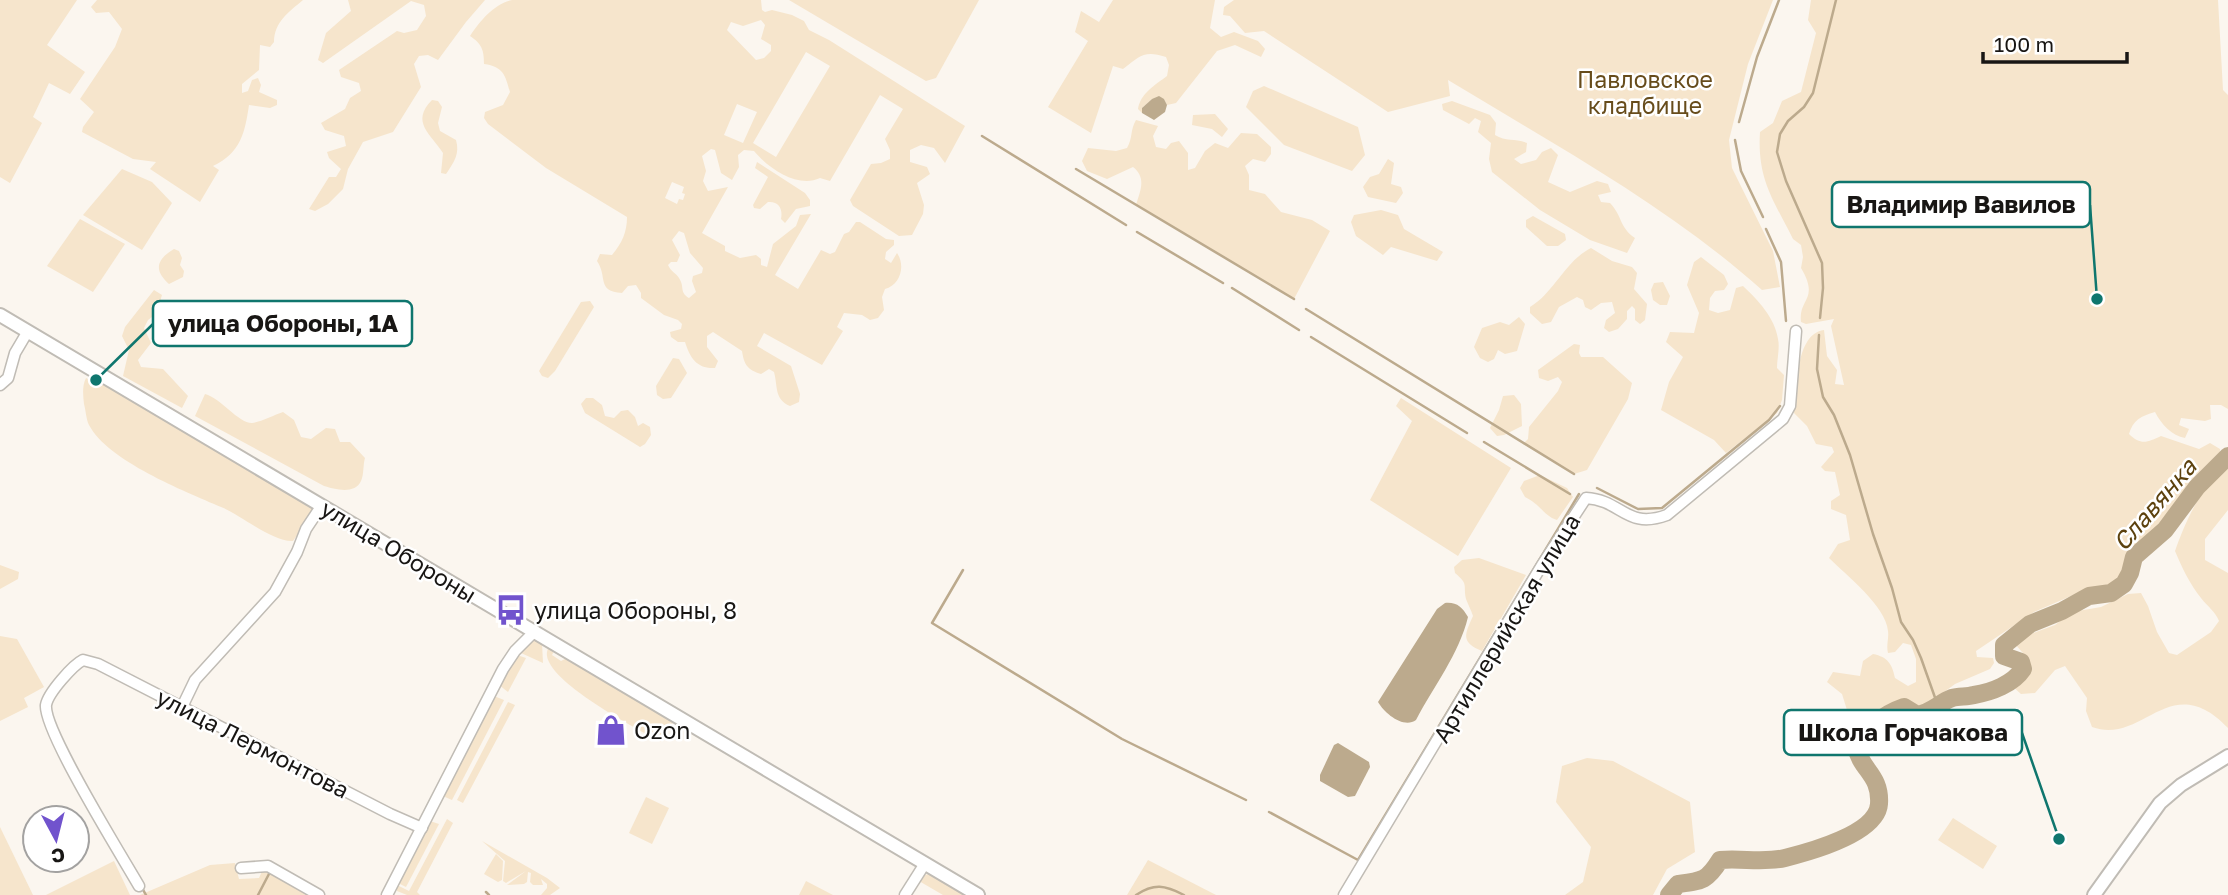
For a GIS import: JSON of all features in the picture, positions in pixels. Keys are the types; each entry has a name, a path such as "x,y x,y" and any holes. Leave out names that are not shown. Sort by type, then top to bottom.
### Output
{"street":[{"name":"улица Обороны","path":"0,315 978,895"},
{"path":"0,386 8,378 15,353 28,331"},
{"name":"Артиллерийская улица","path":"1344,895 1542,565 1586,498 1598,499 1640,521 1667,515 1783,419 1790,406 1796,331"},
{"path":"182,707 195,680 275,592 306,529 322,505"},
{"path":"387,895 503,669 515,651 535,631"},
{"name":"улица Лермонтова","path":"139,887 94,811 47,712 46,704 50,694 83,660 99,664 422,828"},
{"path":"2094,895 2160,803 2181,785 2228,756"},
{"path":"905,895 924,865"},
{"path":"241,868 268,866 319,895"}],"green space":[{"path":"0,0 77,0 47,45 85,72 70,94 49,83 33,117 42,123 10,183 0,177"},
{"path":"97,0 303,0 279,23 270,47 260,45 259,70 242,84 242,93 248,91 252,80 258,78 261,85 259,92 277,100 277,105 270,108 249,105 240,141 230,155 213,166 219,170 200,202 150,169 156,162 133,159 82,132 94,112 80,99 115,47 122,29 109,12 96,13 91,7"},
{"path":"348,0 485,0 438,60 428,55 419,56 414,64 421,87 393,132 363,142 348,169 343,189 328,204 315,211 309,209 329,177 336,177 341,169 329,158 327,152 346,146 344,136 325,130 321,123 345,109 350,98 361,91 359,83 341,77 339,70 397,31 404,33 417,30 426,16 424,5 411,1 323,63 318,60 326,33 351,11"},
{"path":"761,0 762,10 765,12 772,10 804,21 809,30 965,126 945,163 934,148 921,145 910,150 910,162 927,167 930,174 917,183 924,205 923,214 912,235 899,236 853,206 850,200 871,164 890,159 890,150 885,139 903,109 880,95 830,181 820,178 811,181 793,179 775,170 754,151 744,150 738,155 739,167 732,180 721,173 715,150 711,149 702,156 706,171 703,181 708,191 728,187 702,233 725,246 725,251 740,258 756,255 761,259 761,265 767,267 773,244 796,226 800,215 811,214 775,275 798,289 821,250 830,254 835,252 844,234 849,232 856,222 886,239 894,240 894,245 886,252 885,259 891,263 897,253 901,269 894,284 885,289 882,297 884,310 878,318 870,320 862,315 844,313 837,327 843,331 822,365 764,333 757,346 791,366 800,394 799,402 790,406 781,400 774,372 769,369 761,374 753,371 745,363 742,351 713,332 707,336 707,347 718,361 715,368 703,367 692,358 685,342 678,342 671,337 670,332 681,329 682,324 678,320 664,315 641,298 636,285 628,286 622,293 614,292 606,286 597,261 600,254 612,255 619,246 627,217 546,168 488,124 484,118 485,112 503,105 510,92 503,73 496,67 484,64 481,48 470,36 488,14 505,2","holes":["761,20 765,25 761,39 771,45 771,51 764,58 756,60 727,30 731,22 743,26","806,52 830,66 776,157 753,143","737,104 757,112 743,143 724,135","672,182 684,187 683,200 679,199 677,204 665,198","679,231 684,233 690,253 703,268 702,273 693,276 696,292 689,298 684,294 679,278 668,265 677,262 680,255 672,240"]},
{"path":"789,0 979,0 936,78 926,81"},
{"path":"1113,0 1215,0 1210,28 1221,37 1234,32 1258,41 1265,49 1261,57 1235,45 1217,51 1176,103 1167,105 1164,99 1152,99 1142,108 1142,113 1138,109 1142,99 1167,76 1169,65 1166,57 1147,54 1123,69 1113,66 1091,133 1048,107 1088,41 1075,32 1081,11 1099,22"},
{"name":"Павловское кладбище","path":"1234,0 1773,0 1748,64 1729,140 1732,168 1773,251 1780,287 1762,290 1650,204 1448,80 1450,96 1388,112 1264,31 1245,33 1230,16 1223,15 1224,7"},
{"path":"1811,0 2218,0 2223,90 2228,95 2228,409 2221,405 2210,405 2211,419 2205,421 2181,418 2179,425 2189,429 2185,438 2167,429 2155,412 2138,419 2129,434 2141,441 2161,436 2199,449 2210,443 2220,449 2220,456 2160,526 2132,553 2121,579 2106,591 2078,593 2034,612 1976,651 1977,657 1993,658 1994,663 1990,669 1955,684 1923,708 1896,707 1860,730 1852,726 1842,694 1827,682 1833,672 1860,676 1863,661 1873,654 1886,659 1895,678 1908,686 1916,682 1916,659 1911,645 1903,643 1895,652 1888,653 1888,631 1880,611 1829,558 1838,544 1850,540 1846,515 1831,509 1831,501 1840,495 1835,472 1825,471 1821,467 1834,452 1832,447 1816,444 1807,426 1794,413 1799,364 1808,341 1815,334 1824,330 1827,356 1837,370 1835,384 1844,385 1831,326 1834,319 1806,324 1801,322 1802,308 1809,287 1801,268 1801,245 1793,239 1773,200 1761,163 1760,132 1773,123 1782,101 1801,92 1816,33 1808,20"},
{"path":"1264,86 1358,127 1365,155 1352,171 1284,145 1246,107 1253,91"},
{"path":"432,100 438,101 442,107 438,123 440,131 456,140 457,145 455,158 446,174 441,173 443,153 428,134 423,121 426,108"},
{"path":"1452,101 1490,115 1496,123 1495,135 1527,143 1526,152 1514,159 1521,164 1536,160 1542,152 1551,148 1558,155 1548,182 1570,192 1597,181 1608,184 1611,192 1598,195 1601,202 1610,203 1626,230 1635,238 1627,253 1590,240 1540,210 1492,172 1489,159 1491,143 1478,132 1481,121 1475,118 1469,124 1443,110 1442,104"},
{"path":"1215,114 1228,129 1222,137 1212,129 1192,125 1193,115"},
{"path":"1136,120 1158,126 1153,136 1156,147 1166,149 1171,143 1179,141 1188,153 1188,170 1195,168 1205,151 1215,143 1228,148 1241,133 1257,134 1271,147 1271,154 1265,162 1253,159 1245,166 1249,175 1249,190 1265,194 1281,212 1312,220 1330,231 1294,299 1136,205 1141,180 1133,167 1107,179 1087,171 1082,161 1088,148 1116,151 1127,148"},
{"path":"1388,159 1394,163 1391,184 1401,187 1403,193 1396,203 1368,197 1363,187 1370,177 1379,174"},
{"path":"757,162 805,193 810,200 810,206 796,209 785,223 781,219 781,209 775,203 768,202 760,209 754,208 753,205 768,177 755,168"},
{"path":"122,169 152,182 172,203 142,250 83,215"},
{"path":"1381,210 1398,215 1404,229 1443,252 1437,261 1391,247 1383,255 1356,236 1351,222 1354,215"},
{"path":"1533,216 1565,234 1566,240 1558,246 1547,246 1526,227 1526,220"},
{"path":"80,219 125,244 93,292 47,266"},
{"path":"1591,248 1612,261 1632,267 1637,273 1634,289 1647,304 1645,320 1640,324 1635,320 1635,309 1632,306 1627,311 1627,319 1618,329 1609,332 1604,328 1606,320 1615,313 1612,302 1601,303 1591,310 1577,297 1559,307 1551,322 1542,324 1530,313 1530,307 1546,294 1574,261"},
{"path":"174,249 179,251 182,258 180,265 184,271 183,277 169,284 161,274 159,265"},
{"path":"1701,257 1724,275 1728,284 1724,290 1715,291 1710,298 1709,310 1718,313 1730,310 1736,288 1743,286 1770,317 1779,342 1777,368 1784,375 1782,400 1777,413 1726,453 1714,440 1661,410 1669,382 1683,357 1666,342 1670,332 1694,333 1699,313 1687,285 1694,262"},
{"path":"1663,282 1670,296 1667,305 1660,305 1653,300 1651,290 1654,283"},
{"path":"154,290 162,295 156,314 148,320 144,328 151,343 138,360 141,367 163,369 188,396 182,408 123,376 129,350 122,336 125,327"},
{"path":"590,301 594,307 555,371 548,378 542,376 539,371 581,302"},
{"path":"1519,317 1525,324 1517,351 1505,354 1498,350 1494,359 1488,362 1480,358 1474,347 1482,328 1500,322 1509,325"},
{"path":"1574,344 1580,345 1581,357 1603,357 1632,383 1628,399 1587,470 1574,474 1523,444 1528,439 1529,427 1562,382 1558,377 1548,381 1539,378 1538,370"},
{"path":"673,358 679,359 687,373 671,398 663,399 657,395 656,386"},
{"path":"86,378 97,384 100,382 314,506 314,511 293,541 285,540 266,533 229,511 129,463 112,451 89,425 83,397"},
{"path":"205,394 247,422 256,422 283,412 294,420 301,437 311,439 326,428 335,429 340,442 350,442 365,458 361,481 349,490 324,486 195,416"},
{"path":"1514,395 1521,404 1522,426 1497,436 1490,428 1503,396"},
{"path":"586,398 593,398 602,405 605,416 614,418 621,411 628,410 635,417 638,426 643,423 650,427 651,435 645,444 640,447 585,413 581,404"},
{"path":"1401,398 1511,468 1458,556 1370,500 1412,421 1396,406"},
{"path":"2228,468 2228,510 2205,539 2205,560 2228,573 2228,728 2208,711 2189,705 2173,706 2127,727 2110,730 2092,727 2086,711 2087,698 2065,666 2055,670 2035,693 2021,694 2011,685 2026,670 2029,660 2015,644 2028,635 2055,625 2072,612 2101,607 2128,594 2141,593 2169,653 2177,655 2211,632 2219,621 2193,587 2175,551 2202,494 2218,475"},
{"path":"1540,475 1567,488 1573,497 1557,520 1525,497 1520,488 1524,481"},
{"path":"1479,558 1526,575 1482,651 1467,641 1473,616 1466,599 1464,583 1455,573 1454,567 1462,560"},
{"path":"0,565 19,572 18,579 0,589"},
{"path":"0,636 17,639 44,687 24,698 28,707 0,721"},
{"path":"532,639 542,643 543,663 521,653"},
{"path":"549,647 554,651 552,655 561,661 567,658 674,721 661,742 612,714 571,686 556,672 548,658"},
{"path":"517,655 526,658 508,692 499,685"},
{"path":"494,696 504,700 452,800 445,797 444,793"},
{"path":"508,702 515,705 463,803 457,800"},
{"path":"1587,758 1613,761 1690,802 1695,852 1667,869 1653,895 1565,895 1583,882 1591,847 1556,802 1562,766"},
{"path":"646,797 669,808 652,844 629,833"},
{"path":"1953,818 1997,846 1983,869 1938,840"},
{"path":"447,819 453,823 417,892 420,895 407,895 397,891 397,885 409,891"},
{"path":"430,821 439,824 406,887 398,883"},
{"path":"0,827 33,895 0,895"},
{"path":"482,841 560,888 550,895 541,895 547,884 541,879 543,885 533,885 530,882 531,873 528,872 527,882 524,884 507,885 526,871 506,883 503,881 505,861"},
{"path":"496,854 503,861 502,880 498,882 484,874"},
{"path":"1148,860 1216,895 1127,895"},
{"path":"114,861 130,895 46,895 91,874"},
{"path":"235,863 239,879 259,878 264,867 314,895 140,895 210,865"},
{"path":"931,874 967,895 943,895 919,881 923,875"},
{"path":"806,881 833,895 799,895"}],"shaded area":[{"path":"1159,96 1167,105 1165,112 1154,120 1142,113 1142,108"},
{"path":"1445,603 1456,604 1466,613 1468,617 1464,631 1416,720 1406,723 1390,715 1378,702 1437,609"},
{"path":"1338,743 1369,762 1370,767 1355,796 1348,797 1320,781 1320,775 1334,745"}],"waterway":[{"path":"1739,122 1757,57 1779,0"},
{"path":"1820,318 1822,263 1786,181 1777,152 1780,134 1813,93 1836,0"},
{"path":"982,136 1126,225"},
{"path":"1735,140 1741,171 1763,217"},
{"path":"1076,169 1294,299"},
{"path":"1766,229 1781,262 1786,321"},
{"path":"1137,232 1223,283"},
{"path":"1232,288 1299,330"},
{"path":"1306,309 1574,474"},
{"path":"1819,335 1817,369 1823,397 1834,415 1850,455 1901,622 1921,658 1938,706"},
{"path":"1311,337 1467,433"},
{"path":"1597,488 1638,509 1662,508 1769,420 1780,406"},
{"path":"1484,442 1570,494"},
{"name":"Славянка","path":"1669,895 1678,884 1698,881 1707,876 1720,860 1785,858 1840,840 1867,824 1875,815 1879,794 1856,746 1871,727 1904,707 1917,715 1922,714 1952,698 1988,692 2014,679 2023,669 2021,662 2004,656 2004,645 2030,624 2089,596 2111,593 2124,584 2134,557 2165,530 2197,487 2228,456"},
{"path":"1269,812 1358,860 1579,494"},
{"path":"963,570 932,623 1122,739 1246,800"},
{"path":"258,895 270,872"},
{"path":"141,886 146,895"},
{"path":"1136,895 1154,887 1171,889 1184,895"},
{"path":"486,892 489,895"}],"place":[{"name":"Владимир Вавилов","path":"2097,299"},
{"name":"улица Обороны, 1А","path":"96,380"},
{"name":"улица Обороны, 8","path":"511,610"},
{"name":"Ozon","path":"611,730"},
{"name":"Школа Горчакова","path":"2059,839"}]}
